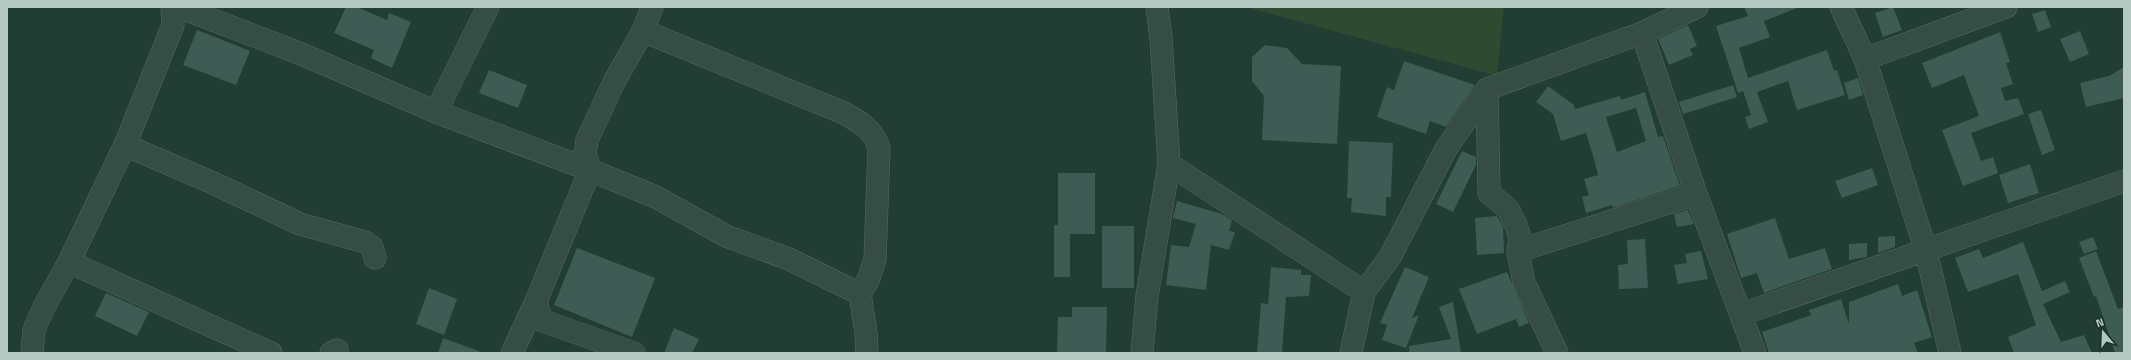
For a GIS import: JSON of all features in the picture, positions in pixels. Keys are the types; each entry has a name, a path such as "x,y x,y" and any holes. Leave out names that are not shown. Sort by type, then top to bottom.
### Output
{"street":[{"path":"32,353 34,330 44,306 69,262 125,145 173,25 172,7"},
{"path":"179,7 299,53 436,112 590,170 656,197 726,236 789,259 860,294"},
{"path":"436,112 488,7"},
{"path":"512,353 537,298 590,170 585,154 587,140 615,80 643,31 652,7"},
{"path":"1142,353 1147,296 1169,164 1161,38 1157,7"},
{"path":"1351,353 1364,292 1390,257 1446,149 1487,89 1642,33 1697,7"},
{"path":"1841,7 1865,59 1926,251 1950,353"},
{"path":"1865,59 2006,7"},
{"path":"643,31 844,113 868,127 876,136 880,148 875,259 869,278 860,294 866,333 867,353"},
{"path":"1642,33 1696,194 1742,314 1755,353"},
{"path":"1487,89 1489,193 1508,209 1516,225 1520,238 1518,251 1524,283 1557,353"},
{"path":"125,145 214,183 300,224 365,242 372,247 375,258"},
{"path":"1169,164 1364,292"},
{"path":"1742,314 2124,181"},
{"path":"1518,251 1696,194"},
{"path":"69,262 271,353"},
{"path":"537,298 538,311 543,321 634,353"}],"green space":[{"path":"1246,7 1504,7 1497,76"}],"building":[{"path":"346,7 357,7 387,20 389,13 411,22 392,68 371,58 374,50 334,33"},
{"path":"1744,7 1797,8 1764,21 1770,37 1739,48 1748,78 1827,50 1834,71 1837,70 1845,95 1797,110 1788,81 1757,92 1768,122 1749,129 1745,117 1751,115 1743,91 1738,93 1716,26 1748,16"},
{"path":"1893,7 1902,30 1883,37 1875,13"},
{"path":"2045,10 2051,27 2038,32 2032,14"},
{"path":"1688,25 1697,46 1690,49 1693,55 1669,65 1658,39"},
{"path":"197,30 250,51 236,85 183,65"},
{"path":"2080,31 2089,54 2070,62 2060,39"},
{"path":"2000,32 2010,62 2006,63 2013,84 2001,88 2005,101 2018,98 2024,114 1971,133 1981,161 1993,157 1998,173 1963,186 1942,130 1979,116 1964,75 1932,88 1922,63"},
{"path":"1265,45 1287,48 1302,64 1341,66 1337,144 1262,140 1264,96 1252,81 1252,57"},
{"path":"1404,61 1475,85 1446,127 1430,121 1426,134 1377,117 1387,87 1394,90"},
{"path":"2124,67 2124,98 2086,107 2080,83 2109,76"},
{"path":"489,70 527,85 518,108 479,93"},
{"path":"1858,78 1863,95 1849,100 1844,83"},
{"path":"1733,85 1737,97 1683,114 1679,102"},
{"path":"1548,86 1574,105 1575,109 1620,96 1621,100 1645,92 1658,137 1663,136 1680,186 1613,208 1612,205 1586,213 1582,197 1589,195 1584,179 1598,175 1586,133 1561,141 1553,114 1536,102","holes":["1636,108 1646,141 1617,152 1606,117"]},
{"path":"2041,110 2055,150 2042,155 2028,114"},
{"path":"1349,141 1393,143 1391,197 1386,197 1386,216 1351,212 1352,198 1347,198"},
{"path":"1462,151 1476,157 1476,165 1453,212 1436,204"},
{"path":"2030,164 2039,193 2008,203 1999,175"},
{"path":"1872,168 1878,185 1842,198 1835,181"},
{"path":"1058,173 1095,173 1095,234 1070,234 1070,277 1054,277 1054,225 1058,225"},
{"path":"1177,201 1222,214 1232,220 1229,231 1235,232 1229,250 1211,245 1206,290 1166,285 1171,245 1189,247 1196,224 1173,218"},
{"path":"1688,210 1694,224 1677,227 1674,214"},
{"path":"1497,216 1503,226 1504,253 1477,255 1475,218"},
{"path":"1775,218 1789,259 1825,248 1832,269 1764,293 1757,273 1741,278 1727,234"},
{"path":"1102,226 1134,226 1134,288 1102,288"},
{"path":"1895,236 1895,247 1878,253 1878,237"},
{"path":"2093,237 2098,249 2084,254 2079,242"},
{"path":"1645,239 1648,288 1619,289 1618,265 1628,264 1627,240"},
{"path":"2023,242 2042,291 2065,281 2070,292 2043,304 2061,342 2084,335 2092,353 2014,353 2008,337 2036,325 2018,274 1968,292 1955,258 1979,249 1983,258"},
{"path":"1867,243 1867,257 1849,260 1849,244"},
{"path":"577,248 655,278 632,337 554,305"},
{"path":"1701,251 1708,279 1678,284 1674,265 1687,263 1685,254"},
{"path":"2096,251 2118,309 2124,307 2124,353 2115,353 2096,296 2094,297 2079,258"},
{"path":"1271,267 1301,270 1301,275 1311,275 1309,296 1286,297 1282,353 1257,353 1261,303 1268,304"},
{"path":"1405,267 1429,277 1412,318 1419,315 1406,348 1382,340 1387,325 1380,323"},
{"path":"1507,272 1529,323 1519,327 1516,319 1477,334 1459,289"},
{"path":"1898,284 1902,296 1917,290 1932,337 1914,343 1918,353 1769,353 1762,332 1811,315 1809,310 1841,299 1849,324 1849,302"},
{"path":"429,288 457,299 444,335 416,324"},
{"path":"106,293 149,312 137,336 95,316"},
{"path":"1453,302 1461,353 1409,353 1409,346 1451,339 1439,307"},
{"path":"1072,307 1107,307 1106,353 1057,353 1058,317 1072,317"},
{"path":"674,328 699,339 692,353 664,353"},
{"path":"443,338 479,351 479,353 438,353"}]}
